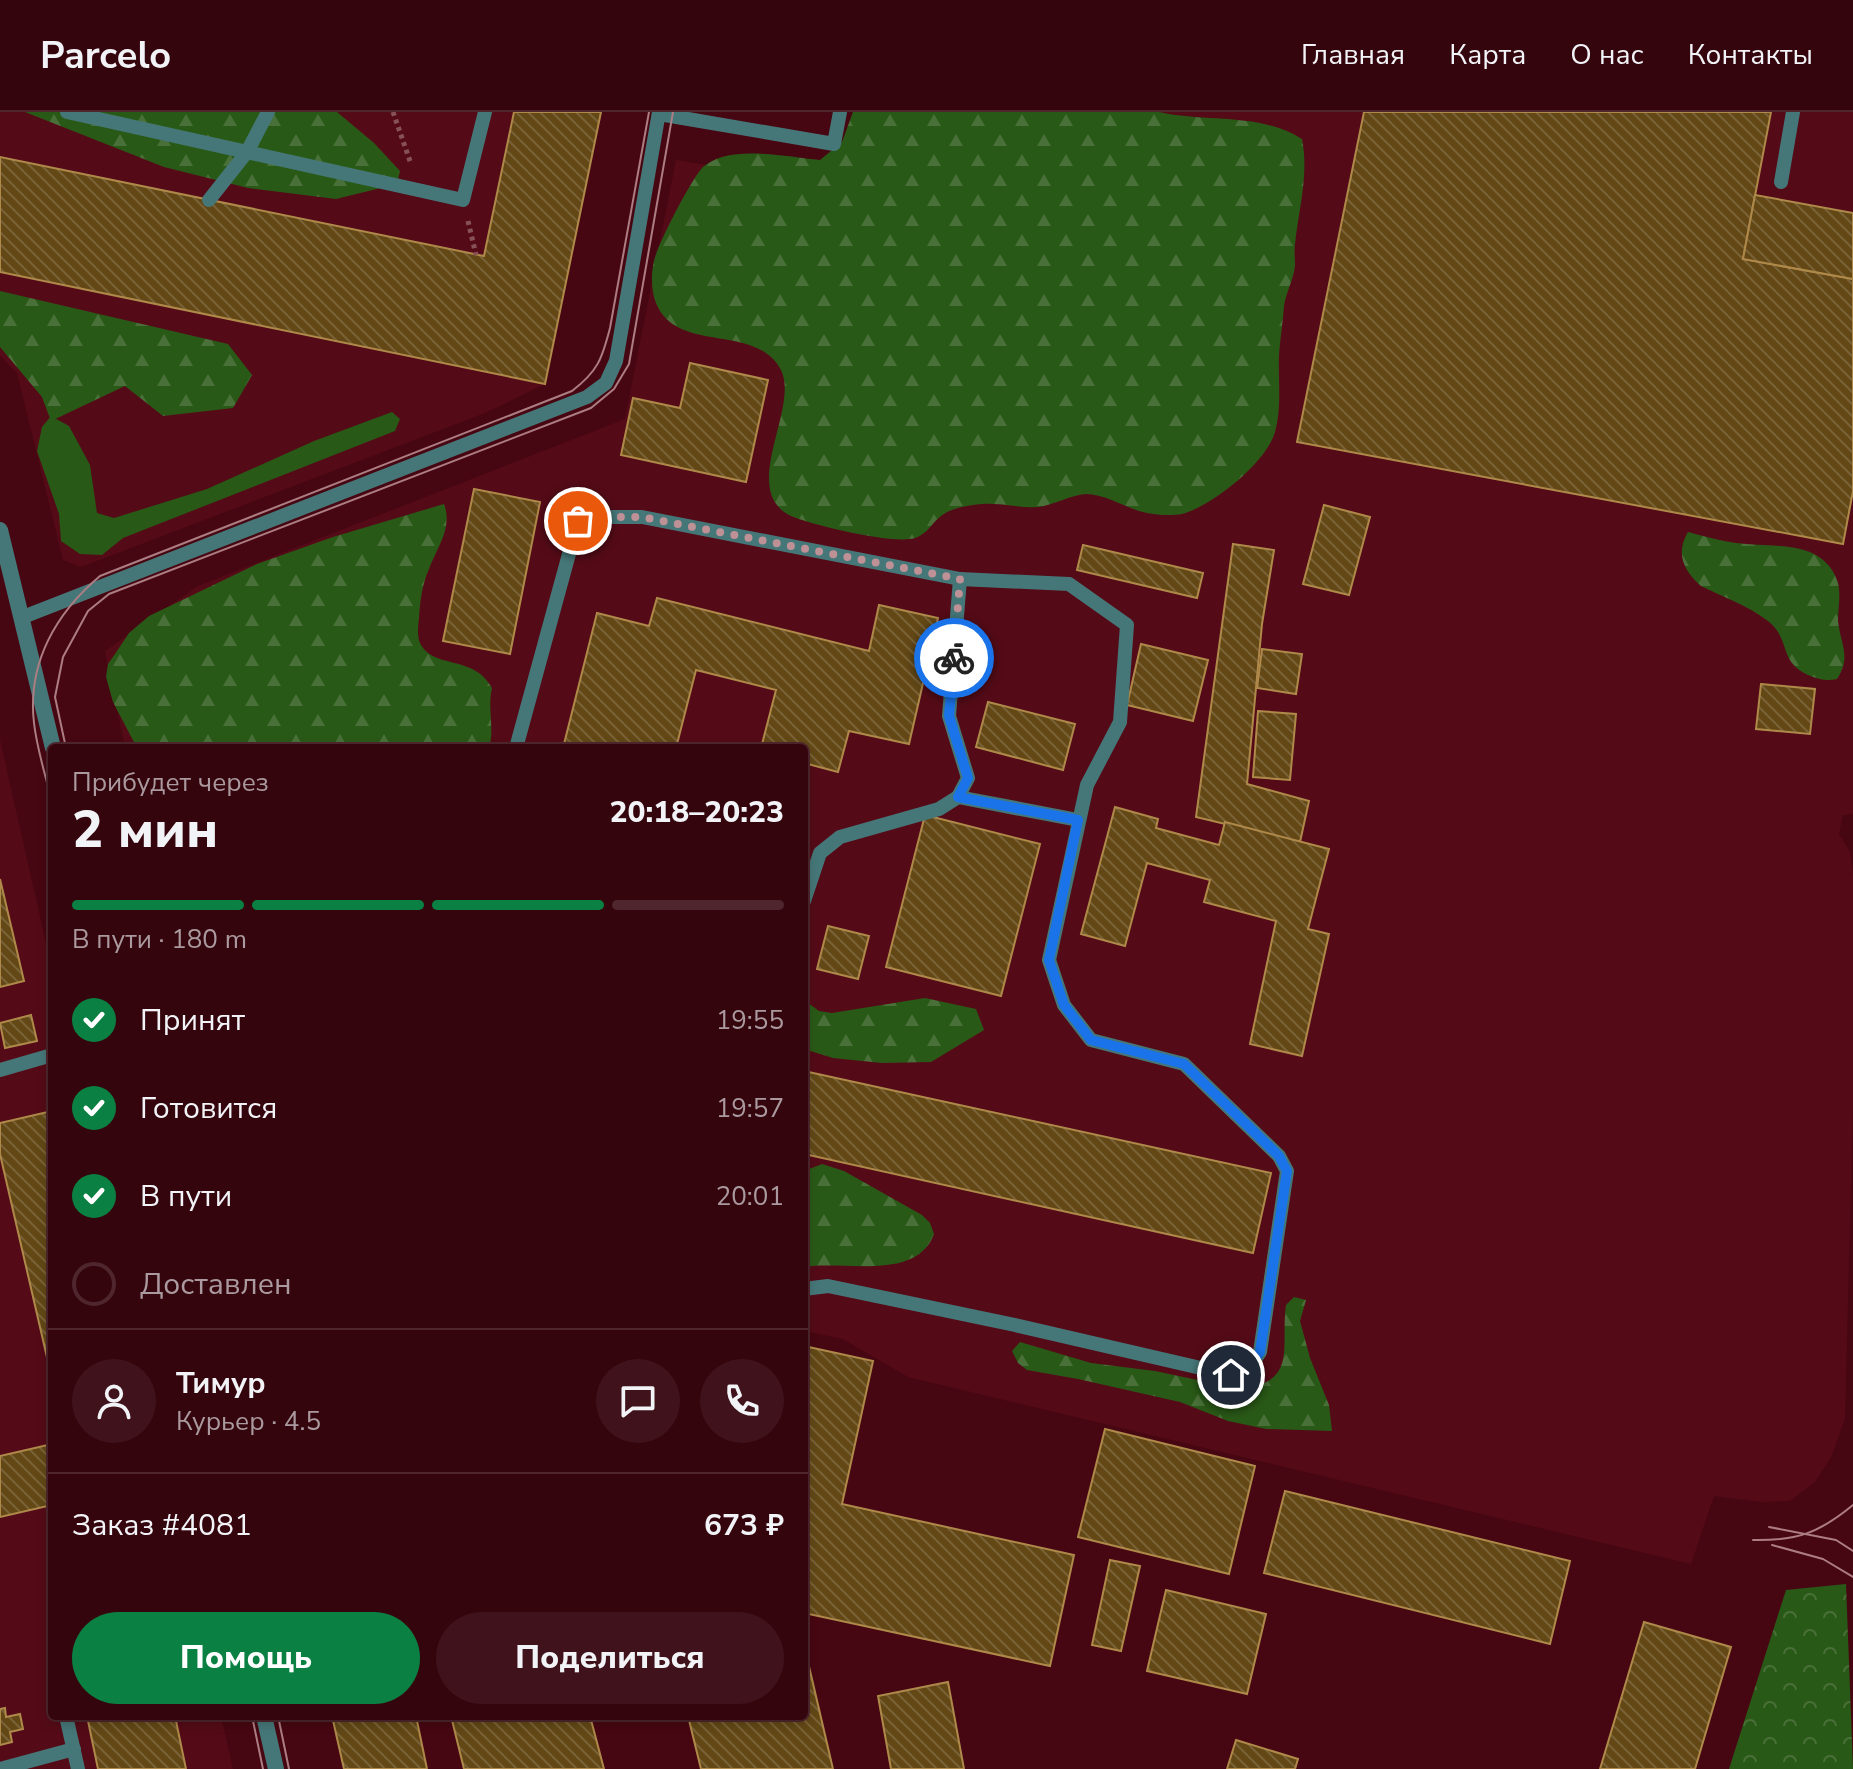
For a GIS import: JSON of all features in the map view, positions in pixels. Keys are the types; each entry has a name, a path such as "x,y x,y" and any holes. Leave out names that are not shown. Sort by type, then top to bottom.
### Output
{"street":[{"path":"1,540 23,617 52,744"},
{"path":"265,1720 276,1769"}],"lane":[{"path":"67,112 101,116 463,200 485,112"},
{"path":"209,200 247,152 268,112"},
{"path":"23,617 587,397 606,383 616,361 659,113 834,144 840,112"},
{"path":"1781,182 1793,112"},
{"path":"517,744 578,521 602,517 642,517 960,579 1069,584 1127,625 1120,722 1087,785 1049,960 1064,1005 1091,1040 1184,1064 1279,1156 1287,1171 1260,1352 1249,1368 1231,1375 828,1286 808,1288"},
{"path":"808,889 820,853 840,837 939,809 958,797 968,778 949,716 960,579"},
{"path":"958,797 1078,820"},
{"path":"0,1070 48,1056"},
{"path":"67,1720 78,1769"},
{"path":"0,1769 74,1749"}],"path":[{"path":"393,112 421,191"},
{"path":"463,200 476,255"}],"shaded area":[{"path":"0,112 601,112 545,384 485,413 81,567 63,560 17,373 0,356"},
{"path":"858,112 1853,112 1853,814 1843,815 1839,834 1850,852 1853,874 1853,1102 1845,1419 1831,1457 1815,1482 1790,1501 1762,1502 1714,1496 1691,1564 908,1377 843,1339 808,1332 808,744 124,744 105,651 198,586 625,419 676,160 842,188"},
{"path":"0,740 48,952 48,1720 222,1720 233,1769 0,1769"}],"green space":[{"path":"25,112 337,112 374,143 400,171 397,184 336,199 248,188 164,167"},
{"path":"853,112 1159,112 1251,121 1302,139 1304,178 1294,270 1284,306 1278,413 1275,432 1261,457 1222,493 1178,515 1147,513 1101,496 1086,494 1038,507 977,504 960,507 941,516 915,538 890,539 816,524 791,516 776,504 770,488 770,469 783,405 785,386 781,370 769,355 754,347 681,329 666,319 654,298 653,266 661,241 703,167 722,157 746,154 820,160 842,142"},
{"path":"0,291 228,344 252,375 233,408 163,416 125,386 51,421 42,397 0,347"},
{"path":"392,412 400,419 395,431 123,538 102,555 80,554 61,541 59,514 37,451 42,427 51,416 69,426 90,465 97,513 114,518 207,489 314,441"},
{"path":"444,504 447,521 423,587 418,637 426,651 434,657 475,670 492,688 490,744 135,744 113,702 106,677 108,664 129,633 149,616 257,564 333,537"},
{"path":"1688,532 1730,542 1795,548 1821,558 1831,569 1839,588 1838,620 1844,663 1837,679 1813,677 1801,671 1789,658 1780,636 1768,621 1701,586 1683,562 1682,548"},
{"path":"925,998 976,1009 984,1030 931,1062 882,1063 833,1058 808,1050 808,1003 819,1011 832,1013"},
{"path":"822,1164 844,1171 922,1215 930,1223 934,1234 925,1249 896,1264 808,1267 808,1169"},
{"path":"1294,1297 1306,1300 1300,1321 1310,1358 1329,1405 1332,1431 1266,1429 1228,1421 1180,1402 1027,1370 1018,1363 1012,1351 1020,1342 1091,1363 1155,1371 1240,1389 1259,1385 1279,1370 1283,1360 1286,1305"},
{"path":"1846,1584 1853,1769 1729,1769 1786,1590"}],"building":[{"path":"514,112 601,112 545,384 0,272 0,157 484,256"},
{"path":"1364,112 1771,112 1743,259 1853,279 1853,491 1843,544 1297,442"},
{"path":"1755,195 1853,213 1853,279 1743,259"},
{"path":"690,363 768,380 746,482 621,455 633,398 680,408"},
{"path":"474,489 540,502 510,654 443,641"},
{"path":"1324,505 1370,517 1349,595 1303,584"},
{"path":"1233,544 1274,550 1262,624 1247,784 1309,801 1300,842 1196,817"},
{"path":"1083,545 1203,573 1197,598 1077,570"},
{"path":"657,598 869,651 879,605 938,618 909,744 849,731 838,772 808,764 808,744 762,744 776,690 696,670 677,744 564,744 597,613 649,626"},
{"path":"1141,644 1208,660 1193,721 1127,705"},
{"path":"1262,649 1302,654 1296,694 1257,688"},
{"path":"1761,684 1815,689 1810,734 1756,729"},
{"path":"988,702 1075,724 1063,770 976,747"},
{"path":"1258,711 1296,714 1290,780 1253,777"},
{"path":"1115,807 1158,819 1156,828 1219,845 1225,822 1329,849 1308,929 1329,934 1302,1056 1250,1044 1276,921 1204,902 1210,880 1147,863 1125,946 1081,934"},
{"path":"925,815 1040,844 1001,996 886,967"},
{"path":"0,879 24,981 0,987"},
{"path":"828,926 869,936 858,979 817,969"},
{"path":"31,1015 37,1041 5,1048 0,1023"},
{"path":"808,1072 1271,1173 1253,1253 808,1155"},
{"path":"48,1112 48,1362 0,1154 0,1123"},
{"path":"808,1347 873,1361 842,1504 1074,1555 1050,1666 808,1614"},
{"path":"1105,1429 1255,1466 1229,1574 1078,1537"},
{"path":"48,1445 48,1506 0,1517 0,1456"},
{"path":"1285,1491 1570,1561 1550,1644 1264,1573"},
{"path":"1110,1560 1140,1566 1121,1651 1092,1645"},
{"path":"1166,1590 1266,1614 1247,1694 1147,1671"},
{"path":"1644,1622 1731,1647 1695,1769 1600,1769"},
{"path":"808,1662 833,1769 701,1769 689,1720 808,1720"},
{"path":"948,1682 964,1769 891,1769 878,1696"},
{"path":"5,1708 6,1717 20,1714 23,1729 10,1732 12,1742 0,1745 0,1709"},
{"path":"88,1720 176,1720 186,1769 98,1769"},
{"path":"333,1720 417,1720 427,1769 344,1769"},
{"path":"452,1720 591,1720 604,1769 464,1769"},
{"path":"1236,1740 1298,1759 1295,1769 1227,1769"}],"tram line":[{"path":"48,788 34,723 35,680 40,660 58,623 84,590 100,576 572,391 588,377 601,356 610,328 649,112"},
{"path":"65,744 55,697 63,657 88,611 109,594 591,408 614,389 629,364 673,112"},
{"path":"1753,1540 1782,1539 1807,1533 1853,1505"},
{"path":"1769,1527 1836,1540 1853,1551"},
{"path":"1772,1545 1823,1559 1853,1577"},
{"path":"253,1720 263,1769"},
{"path":"279,1720 289,1769"}],"way so far":[{"path":"578,521 602,517 642,517 960,579 954,658"}],"route":[{"path":"954,658 949,716 968,778 958,797 1078,820 1049,960 1064,1005 1091,1040 1184,1064 1279,1156 1287,1171 1260,1352 1249,1368 1231,1375"}]}
